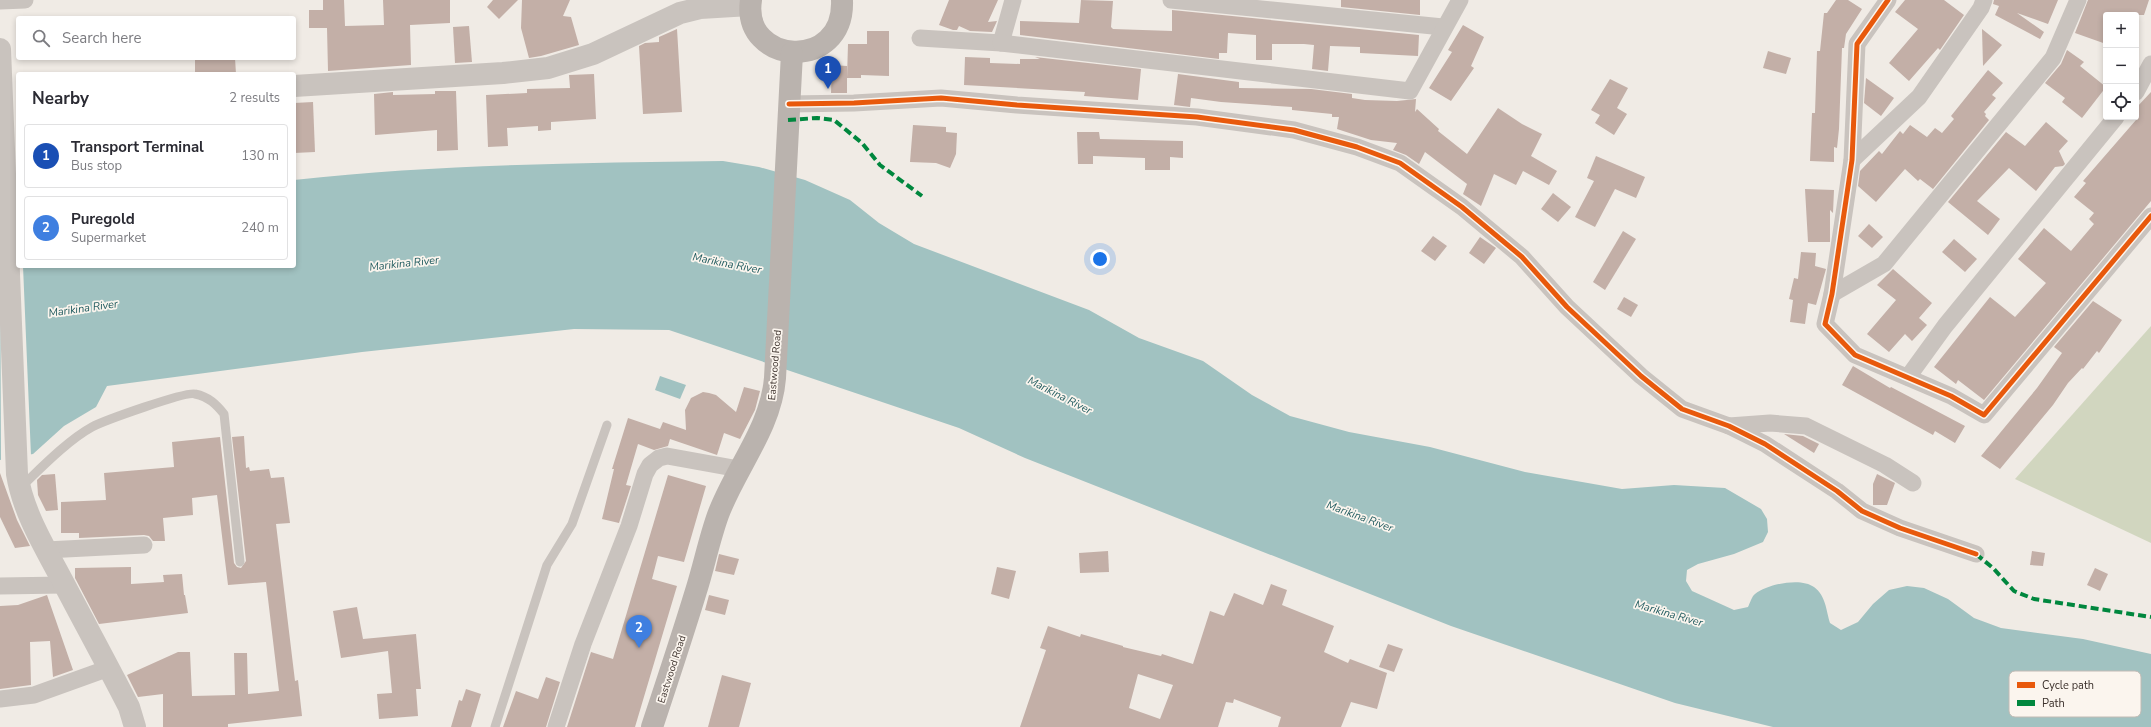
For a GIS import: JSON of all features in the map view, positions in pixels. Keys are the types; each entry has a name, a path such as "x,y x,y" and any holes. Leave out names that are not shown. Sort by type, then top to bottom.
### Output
{"main road":[{"path":"751,3 755,28 770,45 792,52 805,52 817,48 828,41 836,31 841,19 842,0"},
{"name":"Eastwood Road","path":"652,727 697,590 717,516 739,469 768,414 775,378 792,52"}],"street":[{"path":"0,1 25,0"},
{"path":"1001,44 1013,0"},
{"path":"1171,0 1443,27"},
{"path":"920,38 1001,44 1410,92 1443,27 1460,0"},
{"path":"1888,0 1857,44 1852,160 1832,294 1825,324 1855,355 1951,396 1984,415 2151,216"},
{"path":"1852,160 1919,97 1981,8 1984,0"},
{"path":"1832,294 1884,264 2052,58 2078,0"},
{"path":"296,86 503,73 548,68 593,54 680,13 718,6 751,3"},
{"path":"0,49 10,105 2,173 5,198 18,482 28,514 129,707 135,727"},
{"path":"2139,86 2151,64"},
{"path":"789,104 854,103 941,98 1017,105 1197,117 1294,130 1357,147 1400,163 1462,207 1522,257 1567,307 1641,376 1682,409 1729,426 1765,444 1838,491 1862,511 1900,528 1976,554"},
{"path":"1908,377 1945,326 2114,120"},
{"path":"1729,426 1770,422 1806,426 1885,465 1913,483"},
{"path":"556,727 583,644 629,526 645,474 650,465 659,458 668,456 739,469"},
{"path":"46,550 144,545"},
{"path":"0,586 64,585"},
{"path":"0,699 34,695 109,668"}],"lane":[{"path":"18,482 53,458 92,427 137,409 194,393 213,400 224,414 240,562"},
{"path":"495,727 547,565 572,524 607,425"}],"green space":[{"path":"2151,326 2151,543 2015,479"}],"water":[{"name":"Marikina River","path":"723,161 759,167 805,180 850,200 879,223 914,244 1089,310 1139,338 1203,361 1252,395 1290,416 1349,432 1430,447 1525,472 1622,489 1674,485 1725,488 1761,509 1767,519 1768,532 1763,542 1734,554 1698,564 1687,570 1686,581 1692,591 1734,610 1748,607 1754,595 1768,587 1784,583 1801,582 1814,587 1818,591 1825,604 1830,623 1841,630 1858,622 1873,604 1889,590 1907,586 1924,588 1948,599 1974,618 2001,628 2083,639 2151,654 2151,727 1773,727 1675,703 1451,626 1025,458 959,428 669,330 574,329 362,352 107,386 96,407 64,426 33,454 0,460 0,204 16,259 16,268 296,268 296,180 454,167"},
{"path":"660,376 686,385 680,399 655,390"}],"pier":[{"path":"0,202 16,202 16,268 23,268 31,456 1,462"}],"building":[{"path":"323,0 344,0 345,26 384,25 383,0 450,0 450,23 410,25 411,65 328,71 327,28 309,28 309,10 323,10"},
{"path":"493,0 518,0 499,19 487,7"},
{"path":"522,0 570,0 563,16 571,17 579,45 529,58 521,28"},
{"path":"949,0 998,0 988,22 997,21 992,32 970,31 959,26 957,30 953,30 939,25"},
{"path":"1081,0 1113,1 1111,27 1113,29 1172,31 1172,10 1419,35 1418,56 1360,53 1360,47 1330,46 1328,71 1312,69 1314,45 1272,44 1272,60 1256,60 1256,35 1228,33 1227,53 1219,53 1219,59 1020,35 1020,21 1079,23"},
{"path":"1341,0 1420,0 1420,15 1341,7"},
{"path":"1836,0 1848,0 1862,9 1846,34 1844,48 1842,48 1839,129 1837,148 1834,147 1834,162 1810,161 1812,113 1815,113 1817,51 1820,51 1824,13 1827,13"},
{"path":"1905,0 1944,0 1964,15 1940,50 1938,48 1909,81 1889,63 1918,29 1895,12"},
{"path":"1994,0 2058,0 2048,24 2017,13 2044,32 2040,39 1995,15 1999,6 1993,4"},
{"path":"2088,0 2149,0 2144,15 2139,15 2139,12 2103,12 2103,43 2075,33"},
{"path":"1463,25 1484,37 1471,66 1474,68 1451,101 1429,88 1452,52 1448,50"},
{"path":"469,26 472,62 455,63 453,27"},
{"path":"677,29 682,112 643,114 639,46 645,43 659,42 659,37"},
{"path":"1982,29 2002,45 1983,66"},
{"path":"867,31 889,31 889,76 861,75 861,78 847,78 848,44 867,44"},
{"path":"2067,50 2084,62 2080,66 2103,85 2103,91 2082,118 2062,102 2065,98 2045,83 2061,64"},
{"path":"1768,51 1791,58 1786,74 1763,68"},
{"path":"965,57 990,58 990,63 1020,64 1020,59 1040,59 1035,57 1141,69 1138,100 1084,96 1085,92 964,85"},
{"path":"195,60 235,60 236,72 195,72"},
{"path":"832,65 847,66 847,93 831,93"},
{"path":"1988,70 2003,83 1992,95 1996,98 1984,112 1986,114 1985,116 1989,120 1933,189 1920,179 1918,181 1905,169 1876,202 1858,186 1860,171 1879,151 1882,154 1900,131 1903,134 1910,125 1927,137 1935,128 1942,133 1954,119 1951,116"},
{"path":"594,74 596,119 551,122 551,130 538,131 538,126 507,128 508,146 488,147 486,95 527,93 527,89 570,88 569,75"},
{"path":"1178,74 1239,82 1239,88 1311,89 1352,94 1352,98 1365,100 1397,101 1416,99 1415,112 1417,109 1439,129 1438,131 1467,154 1498,108 1522,124 1542,134 1531,156 1557,171 1549,185 1523,171 1516,185 1494,174 1481,206 1463,194 1467,184 1425,152 1419,164 1406,155 1393,150 1397,143 1371,140 1337,129 1339,117 1332,117 1332,114 1292,110 1292,107 1221,102 1191,98 1190,107 1174,105"},
{"path":"1866,78 1894,98 1881,116 1864,103"},
{"path":"1610,79 1628,88 1617,108 1627,114 1614,135 1595,123 1600,115 1591,110"},
{"path":"435,91 456,91 458,150 437,151 437,130 375,135 374,94 393,92 393,95 435,94"},
{"path":"2151,92 2151,201 1984,400 1958,380 1956,384 1934,367 1990,297 2015,317 2046,283 2018,259 2044,228 2071,251 2094,224 2089,219 2094,213 2074,197 2086,183 2083,181 2136,120 2139,120 2139,105"},
{"path":"313,102 315,152 296,153 296,103"},
{"path":"2046,122 2068,141 2059,151 2065,164 2063,166 2055,167 2036,191 2009,168 1977,201 2000,219 1988,235 1948,202 2006,132 2025,146"},
{"path":"913,125 946,127 946,132 957,133 956,154 950,168 936,163 910,162"},
{"path":"1077,132 1099,132 1100,139 1183,141 1183,158 1170,157 1170,170 1145,170 1145,158 1093,156 1093,164 1078,164"},
{"path":"1596,156 1645,177 1636,198 1615,189 1595,227 1575,217 1594,181 1587,178"},
{"path":"1805,189 1834,190 1833,213 1830,210 1830,242 1808,242"},
{"path":"1553,193 1571,207 1558,222 1541,209"},
{"path":"1869,224 1883,237 1872,248 1858,236"},
{"path":"1623,231 1636,239 1605,290 1593,282"},
{"path":"1433,236 1447,246 1435,261 1421,251"},
{"path":"1480,237 1496,248 1484,264 1469,253"},
{"path":"1954,239 1977,259 1965,272 1942,252"},
{"path":"1801,252 1816,253 1815,266 1826,269 1816,305 1808,303 1805,324 1790,322 1793,300 1789,299 1794,278 1798,279"},
{"path":"1893,269 1932,303 1919,318 1927,325 1912,341 1905,334 1889,352 1867,334 1896,300 1877,285"},
{"path":"1624,297 1638,305 1631,317 1617,309"},
{"path":"2093,301 2122,320 2099,353 2097,351 2083,369 2082,368 2068,383 2053,405 2000,469 1981,456 2037,388 2062,353 2054,347"},
{"path":"1853,366 1890,388 1891,387 1965,426 1955,443 1935,431 1933,435 1842,385"},
{"path":"744,387 760,391 755,410 740,439 724,433 717,455 670,439 668,446 654,450 638,444 626,485 631,486 619,523 602,519 614,469 612,469 628,418 660,429 663,422 686,430 685,410 691,398 703,392 716,395 736,412"},
{"path":"1784,434 1803,436 1819,444 1814,453"},
{"path":"244,436 246,468 249,467 250,471 269,469 271,478 284,477 290,523 276,524 295,681 298,680 302,716 228,724 228,727 163,727 163,694 138,697 127,675 178,652 190,652 192,696 235,695 234,653 247,653 248,694 279,691 266,582 228,585 217,495 192,498 193,515 163,518 165,541 153,541 149,536 144,535 79,538 79,533 61,533 61,502 106,500 104,473 174,467 172,442 220,437 234,563 237,567 241,568 246,561 232,437"},
{"path":"0,473 17,520 30,546 15,548 0,517"},
{"path":"55,474 58,510 46,511 38,495 37,480 42,475"},
{"path":"1877,474 1895,483 1887,505 1873,505 1873,484"},
{"path":"668,475 706,486 684,562 658,556 652,579 677,586 635,727 567,727 591,652 613,659"},
{"path":"1108,551 1109,572 1080,573 1079,553"},
{"path":"2032,551 2045,553 2043,566 2030,565"},
{"path":"719,554 739,559 734,575 715,571"},
{"path":"131,567 131,584 164,582 163,575 182,574 184,595 188,613 99,624 75,578 75,568"},
{"path":"997,567 1016,571 1009,599 991,594"},
{"path":"2095,568 2108,574 2100,591 2087,585"},
{"path":"1271,584 1287,590 1282,605 1334,626 1324,652 1348,663 1350,659 1387,673 1377,709 1351,702 1341,727 1278,727 1281,717 1234,699 1233,703 1226,702 1218,727 1020,727 1046,650 1040,648 1048,626 1080,637 1081,634 1123,647 1161,656 1162,654 1193,664 1210,611 1224,616 1234,593 1263,605","holes":["1138,674 1173,685 1160,719 1129,708"]},
{"path":"47,595 73,670 53,677 50,641 30,642 31,685 0,689 0,606 18,605"},
{"path":"709,595 729,600 725,615 705,610"},
{"path":"357,607 363,639 416,634 421,689 416,689 418,716 379,719 377,694 392,693 388,651 341,658 333,611"},
{"path":"1388,644 1403,649 1394,672 1379,667"},
{"path":"722,675 751,683 739,727 708,727"},
{"path":"546,677 560,682 546,727 503,727 516,691 538,699"},
{"path":"466,689 481,694 471,727 451,727 459,700 462,701"}],"marked path":[{"path":"788,120 817,118 834,120 862,143 880,165 922,196"},
{"path":"1976,554 1993,568 2014,591 2034,599 2151,617"}],"cycle path":[{"path":"1888,0 1857,44 1852,160 1832,294 1825,324 1855,355 1951,396 1984,415 2151,216"},
{"path":"789,104 854,103 941,98 1017,105 1197,117 1294,130 1357,147 1400,163 1462,207 1522,257 1567,307 1641,376 1682,409 1729,426 1765,444 1837,491 1862,511 1900,528 1976,554"}],"place":[{"name":"Transport Terminal","path":"828,89"},
{"name":"Puregold","path":"639,648"}]}
